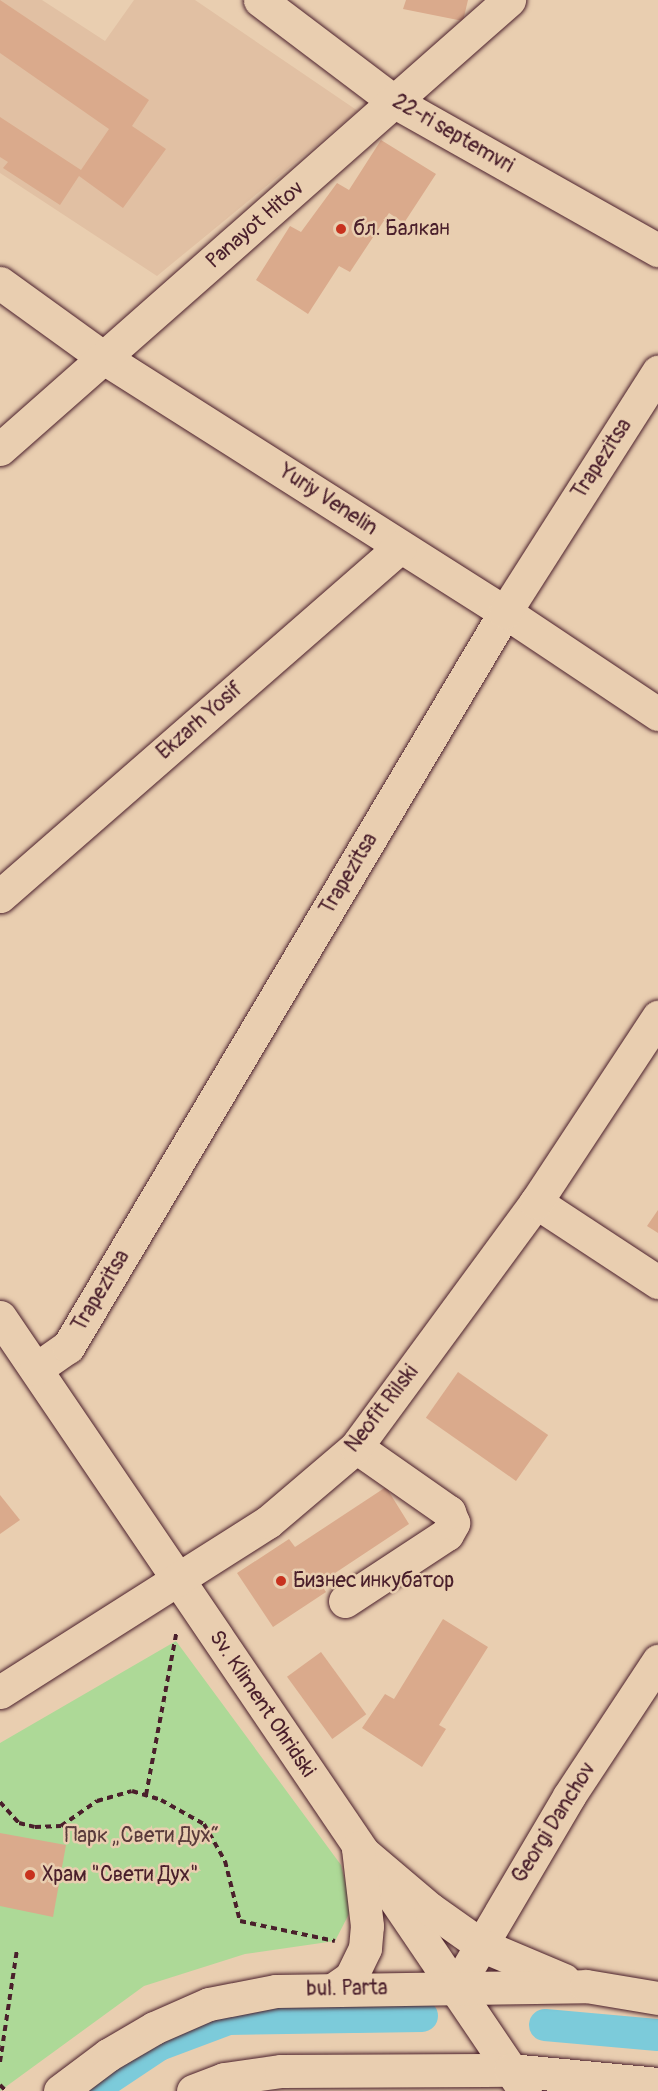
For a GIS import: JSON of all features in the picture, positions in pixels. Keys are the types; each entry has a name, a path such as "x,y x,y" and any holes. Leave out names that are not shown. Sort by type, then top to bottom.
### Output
{"street":[{"name":"22-ri septemvri","path":"260,0 295,9 395,102 658,250"},
{"name":"Panayot Hitov","path":"0,449 509,0"},
{"name":"Yuriy Venelin","path":"0,283 104,358 505,612 658,714"},
{"name":"Trapezitsa","path":"36,1369 68,1347 505,612 658,372"},
{"name":"Ekzarh Yosif","path":"0,896 400,547"},
{"name":"Neofit Rilski","path":"0,1692 268,1522 357,1447 536,1202 658,1017"},
{"path":"536,1202 658,1282"},
{"name":"Sv. Kliment Ohridski","path":"0,1317 358,1848 518,2080"},
{"path":"345,1601 447,1534 453,1523 450,1512 357,1447"},
{"name":"Georgi Danchov","path":"456,1988 569,1796 658,1661"},
{"path":"358,1848 430,1909 480,1945 545,1975 586,1986"},
{"path":"334,1989 351,1977 365,1948 368,1926 358,1848"},
{"name":"bul. Parta","path":"60,2091 136,2039 209,2004 276,1990 586,1986 658,1998"},
{"path":"193,2091 224,2079 281,2072 658,2084"}],"path":[{"path":"146,1795 177,1631"},
{"path":"0,1802 19,1823 61,1826 97,1801 132,1791 146,1795 204,1824 225,1861 240,1921 365,1948"},
{"path":"0,2062 17,1949"},
{"path":"0,2085 6,2091"}],"shaded area":[{"path":"0,0 42,0 105,41 134,0 195,0 358,111 157,276 0,173"}],"green space":[{"name":"Парк „Свети Дух“","path":"176,1641 341,1865 348,1893 349,1914 335,1941 245,1954 144,1986 0,2091 0,1743"}],"building":[{"path":"0,0 149,100 132,126 166,149 123,208 79,176 60,205 3,168 8,162 0,157 0,117 81,170 109,129 0,53"},
{"path":"406,0 468,0 463,21 403,9"},
{"name":"бл. Балкан","path":"381,140 436,174 404,223 389,213 350,272 339,266 308,314 256,280 290,226 301,232 337,183 349,190"},
{"path":"658,1210 658,1233 647,1226"},
{"path":"458,1372 548,1435 516,1481 426,1418"},
{"path":"386,1487 409,1524 320,1583 326,1592 273,1627 237,1573 289,1539 295,1547"},
{"path":"0,1495 20,1520 0,1534"},
{"path":"443,1619 488,1647 439,1725 446,1729 422,1767 362,1728 385,1694 394,1699"},
{"path":"321,1652 366,1714 332,1739 287,1677"},
{"name":"Храм \"Свети Дух\"","path":"0,1833 66,1845 53,1917 0,1906"}],"waterway":[{"path":"90,2091 159,2045 228,2019 422,2016"},
{"path":"545,2025 658,2035"}],"place":[{"name":"бл. Балкан","path":"341,229"},
{"name":"Бизнес инкубатор","path":"281,1581"},
{"name":"Храм \"Свети Дух\"","path":"30,1875"}]}
